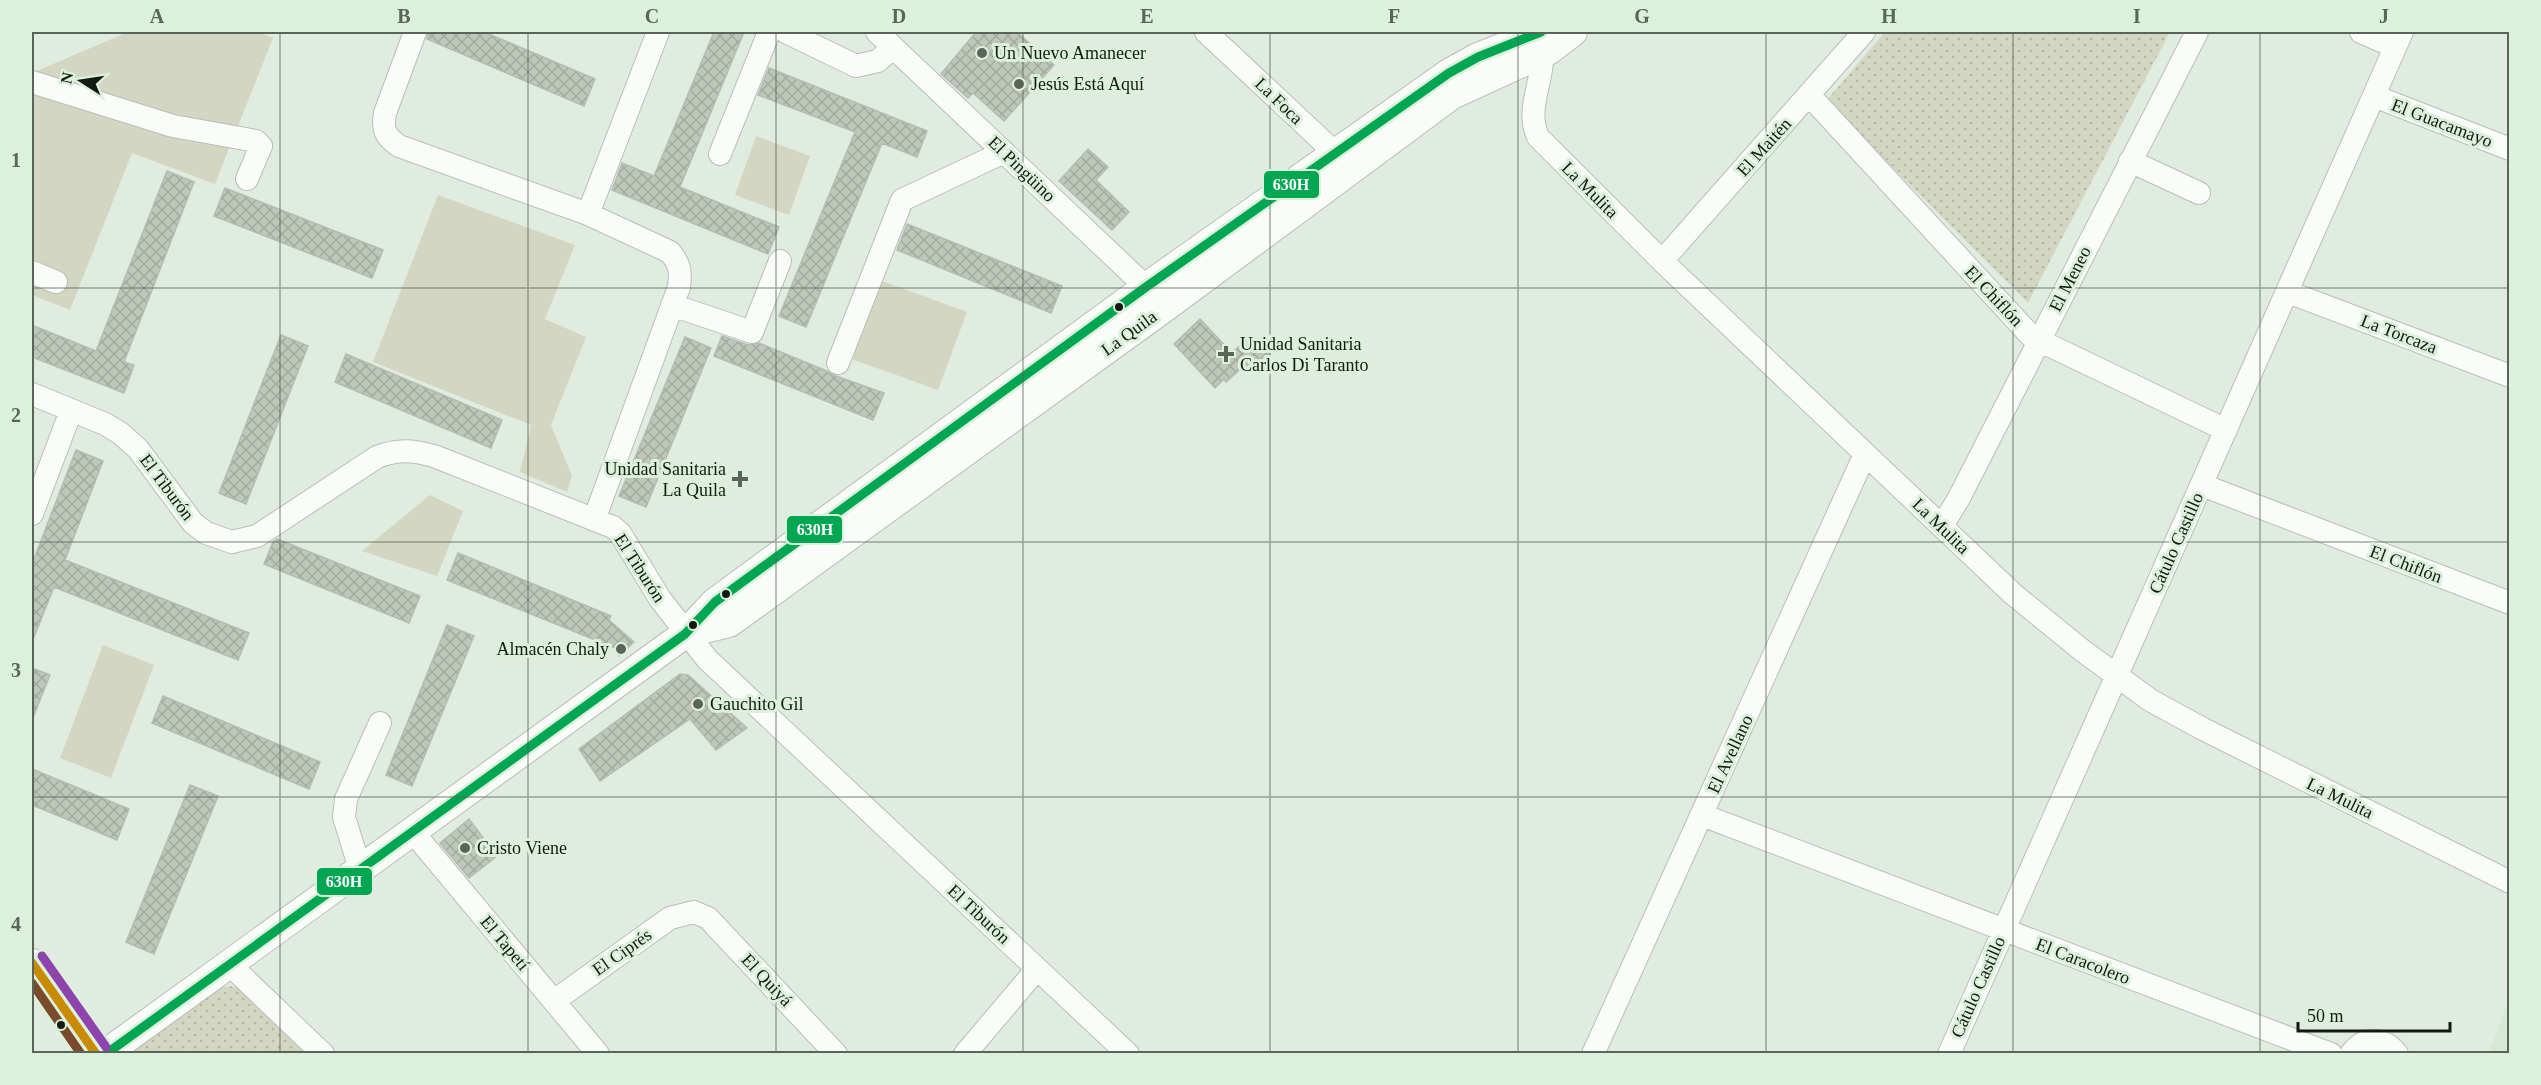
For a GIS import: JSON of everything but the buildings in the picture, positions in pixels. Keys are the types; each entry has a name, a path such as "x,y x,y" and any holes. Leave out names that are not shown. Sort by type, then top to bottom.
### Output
{"main road":[{"name":"La Quila","path":"105,1053 685,634 729,623 1157,296 1343,162 1465,63 1532,39 1560,44 1574,32"},
{"path":"32,963 96,1053"}],"street":[{"path":"415,32 385,113 382,127 386,138 399,146 588,214 670,252 678,261 681,273 672,305 594,520"},
{"path":"588,214 658,32"},
{"path":"720,154 769,32"},
{"path":"786,32 856,66 878,61 885,39"},
{"name":"La Foca","path":"1206,32 1343,162"},
{"name":"El Maitén","path":"1662,261 1810,96 1864,32"},
{"name":"El Meneo","path":"1942,526 2197,32"},
{"path":"2361,32 2399,39"},
{"name":"El Pingüino","path":"885,39 1157,296"},
{"name":"La Mulita","path":"1532,39 1542,67 1532,111 1533,124 1538,137 1662,261 2013,594 2117,677 2150,700 2249,754 2510,882"},
{"name":"Cátulo Castillo","path":"1949,1053 2399,39"},
{"path":"32,82 173,126 256,141 261,146 247,179"},
{"name":"El Chiflón","path":"1810,96 2023,328 2039,340 2226,430"},
{"name":"El Guacamayo","path":"2374,96 2510,149"},
{"path":"838,363 902,200 1004,152"},
{"path":"2130,161 2199,193"},
{"path":"672,305 752,332 780,261"},
{"path":"32,272 56,282"},
{"name":"La Torcaza","path":"2288,292 2510,376"},
{"name":"El Tiburón","path":"32,394 105,424 120,433 138,449 193,523 206,533 232,542 257,536 377,457 393,451 410,450 434,456 594,520 620,533 685,634 715,668 1128,1053"},
{"path":"32,514 71,411"},
{"name":"El Avellano","path":"1593,1053 1865,454"},
{"name":"El Chiflón","path":"2202,485 2510,603"},
{"path":"360,869 344,817 346,799 380,723"},
{"name":"El Caracolero","path":"1702,815 2331,1053"},
{"name":"El Tapetí","path":"412,831 598,1053"},
{"name":"El Ciprés","path":"554,1001 670,918 681,913 694,912"},
{"name":"El Quiyá","path":"694,912 708,918 836,1053"},
{"path":"229,964 323,1053"},
{"path":"965,1053 1037,969"},
{"path":"2351,1053 2358,1046 2374,1040 2390,1046 2397,1053"}],"shaded area":[{"path":"128,32 257,32 273,38 215,184 132,153 70,310 32,295 32,73"},
{"path":"1885,32 2170,32 2028,303 1826,101"},
{"path":"756,136 810,156 789,215 735,195"},
{"path":"438,195 575,245 545,319 586,337 551,425 572,476 567,492 520,472 531,425 373,362"},
{"path":"871,277 967,312 938,390 843,356"},
{"path":"430,495 463,511 437,576 362,551"},
{"path":"103,645 154,665 111,778 60,758"},
{"path":"230,986 243,989 310,1054 135,1054 136,1048 218,988"},
{"path":"2509,999 2509,1053 2489,1053"}],"transit line":[{"name":"630H","path":"106,1054 685,634 715,602 1146,287 1449,73 1478,57 1541,32"},
{"path":"42,956 106,1047"},
{"path":"32,963 96,1054"},
{"path":"32,983 81,1054"}],"place":[{"name":"Un Nuevo Amanecer","path":"982,53"},
{"name":"Jesús Está Aquí","path":"1019,84"},
{"name":"Unidad Sanitaria Carlos Di Taranto","path":"1226,354"},
{"name":"Unidad Sanitaria La Quila","path":"740,479"},
{"name":"Almacén Chaly","path":"621,649"},
{"name":"Gauchito Gil","path":"698,704"},
{"name":"Cristo Viene","path":"465,848"}]}
